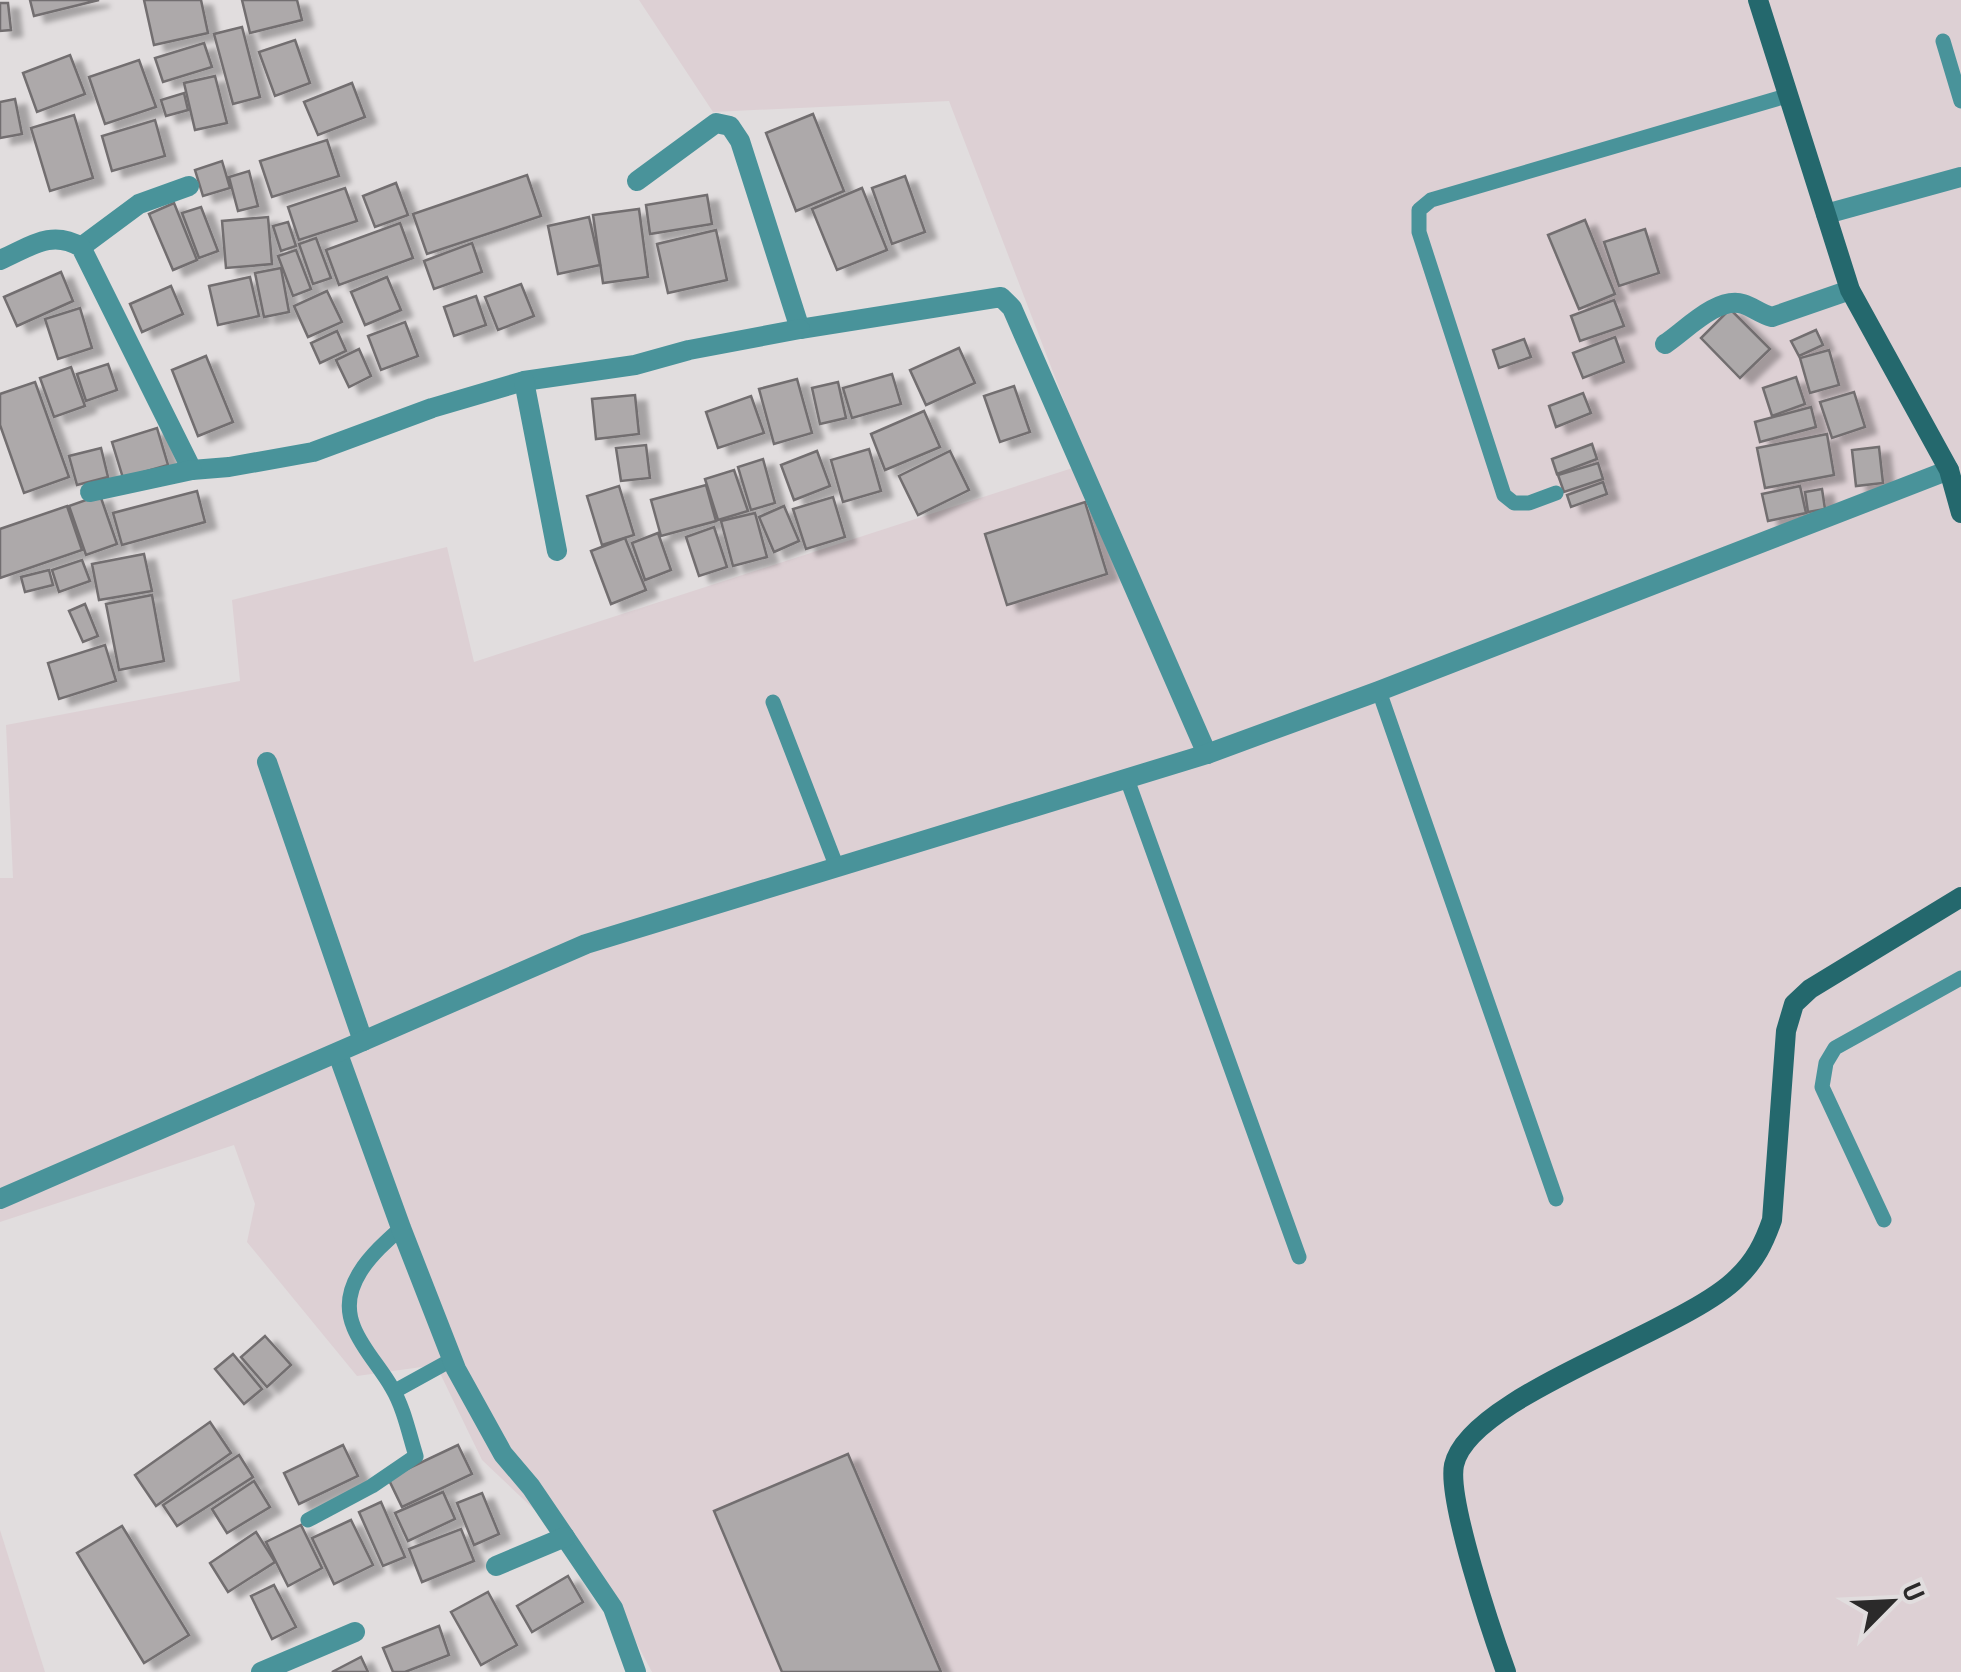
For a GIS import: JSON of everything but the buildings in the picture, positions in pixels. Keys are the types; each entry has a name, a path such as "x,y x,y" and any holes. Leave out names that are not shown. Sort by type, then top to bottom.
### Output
{"street":[{"path":"1758,0 1850,290 1949,470 1961,514"},
{"path":"638,181 716,123 730,126 740,141 800,330"},
{"path":"1826,214 1961,176"},
{"path":"81,247 139,204 188,186"},
{"path":"0,260 46,240 66,238 81,247 192,470"},
{"path":"1665,344 1722,305 1744,304 1772,317 1850,290"},
{"path":"90,492 192,470 313,452 432,408 524,380 635,364 688,350 1001,297 1012,308 1207,754"},
{"path":"524,380 557,551"},
{"path":"0,1199 586,944 1207,754 1379,692 1949,470"},
{"path":"267,762 363,1041"},
{"path":"1506,1672 1454,1498 1454,1464 1470,1435 1605,1351 1698,1308 1736,1279 1762,1248 1772,1220 1786,1032 1794,1004 1810,989 1961,897"},
{"path":"338,1054 401,1228 479,1414 613,1608 636,1672"},
{"path":"496,1566 564,1537"},
{"path":"261,1672 355,1632"}],"lane":[{"path":"1942,42 1961,101"},
{"path":"1556,493 1529,503 1514,503 1504,494 1419,232 1420,210 1431,200 1790,95"},
{"path":"1379,692 1556,1198"},
{"path":"772,702 836,865"},
{"path":"1127,779 1299,1257"},
{"path":"1884,1220 1822,1087 1826,1063 1834,1048 1961,978"},
{"path":"308,1520 372,1486 416,1456 394,1391 352,1326 350,1308 356,1277 371,1255 401,1228"},
{"path":"394,1391 453,1359"}],"shaded area":[{"path":"639,0 1961,0 1961,1672 652,1672 597,1569 482,1460 436,1365 357,1376 247,1242 255,1204 234,1145 0,1222 0,878 13,878 6,725 240,681 232,600 447,547 474,662 1088,463 949,101 713,112"},
{"path":"0,1530 45,1672 0,1672"}]}
